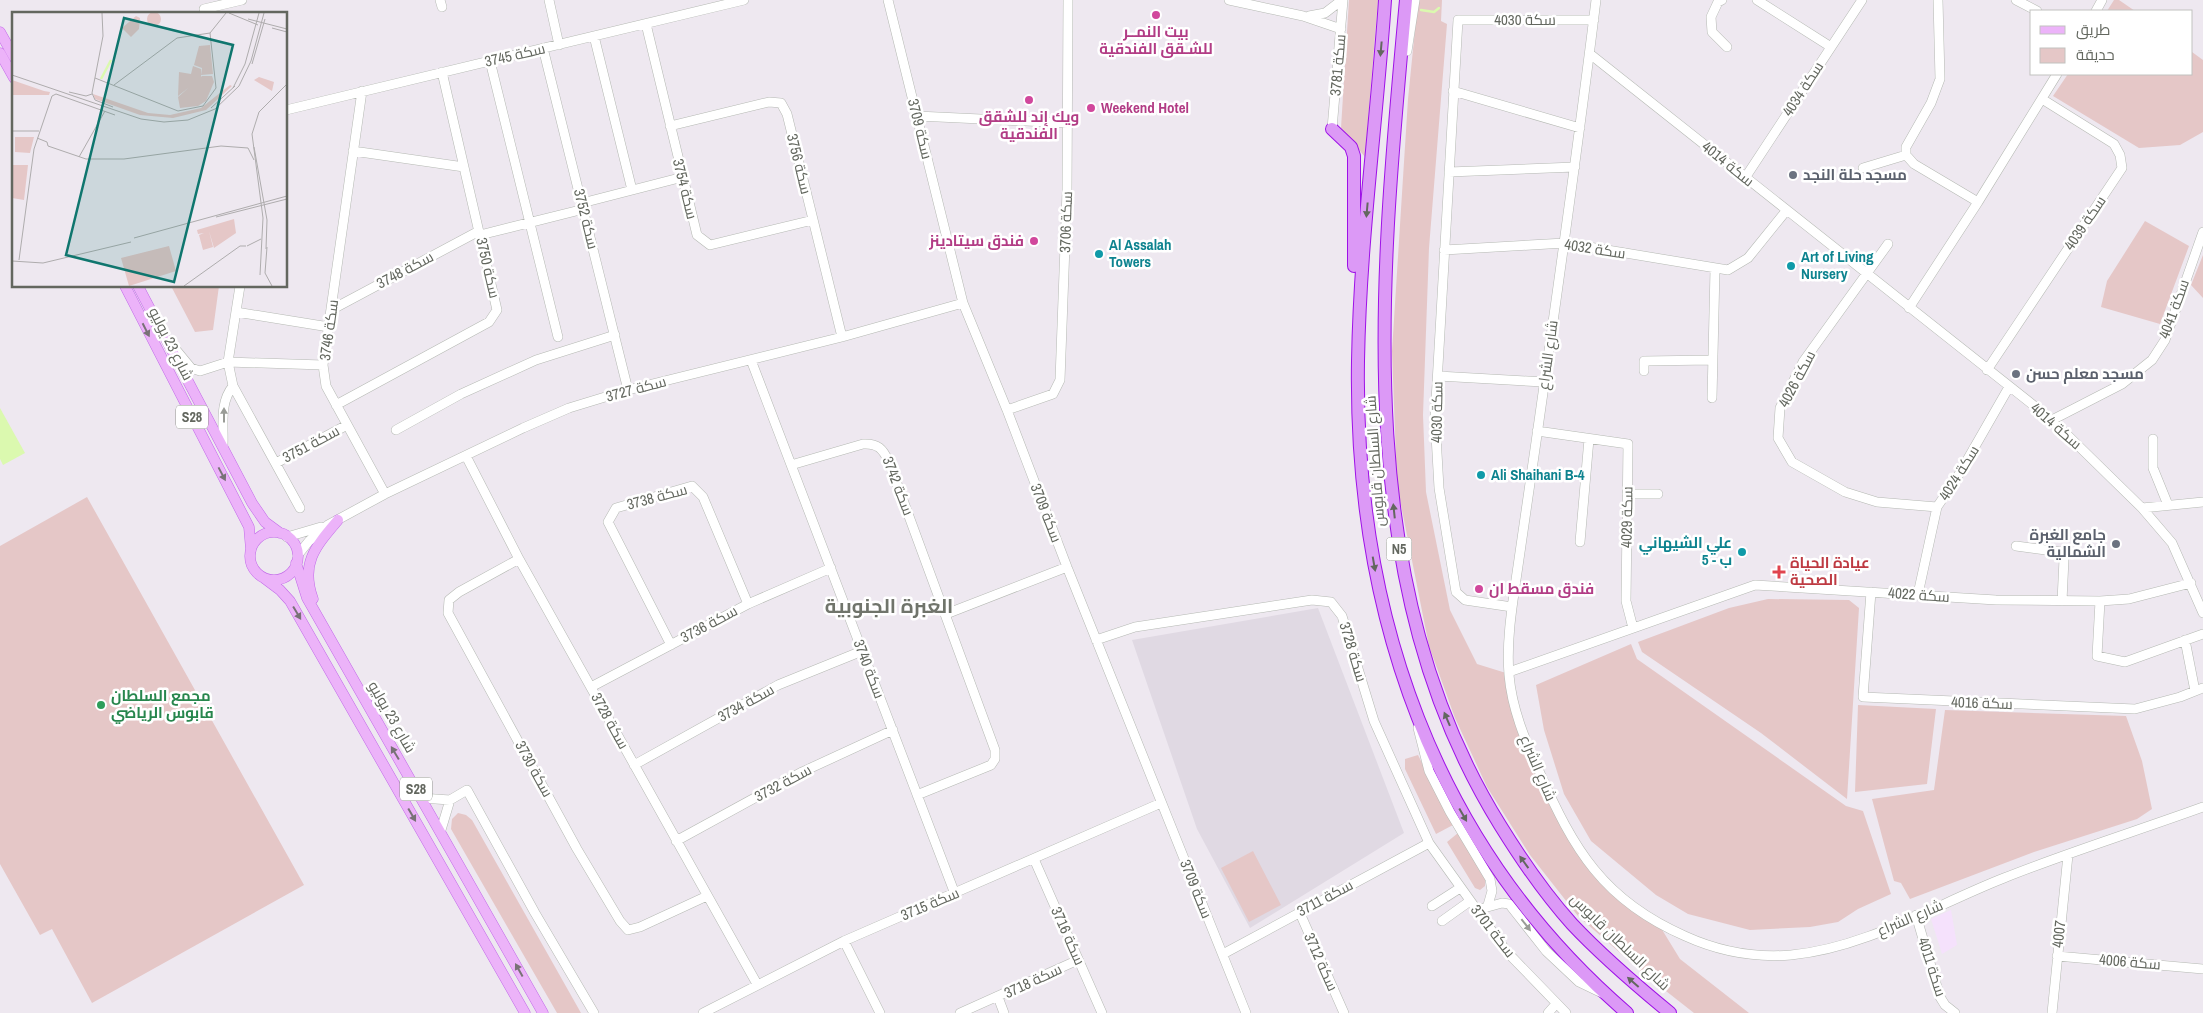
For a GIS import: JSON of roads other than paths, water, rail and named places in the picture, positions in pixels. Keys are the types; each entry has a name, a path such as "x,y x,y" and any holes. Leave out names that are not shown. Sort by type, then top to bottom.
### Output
{"highway":[{"name":"شارع السلطان قابوس","path":"1385,0 1364,246 1358,362 1361,452 1368,531 1384,607 1413,710 1446,785 1475,834 1509,885 1540,923 1606,995 1627,1013"},
{"name":"شارع السلطان قابوس","path":"1406,0 1398,95 1385,333 1387,434 1394,514 1402,564 1420,641 1445,716 1479,791 1521,859 1571,922 1631,980 1670,1013"},
{"path":"1332,129 1351,147 1354,156 1354,270 1358,362"}],"main road":[{"path":"0,32 12,53"},
{"path":"0,53 12,74"},
{"name":"شارع 23 يوليو","path":"126,288 241,510 249,527 251,550"},
{"name":"شارع 23 يوليو","path":"139,288 256,509 264,522 283,535"},
{"path":"322,624 311,594 309,562 314,549 338,520"},
{"path":"251,550 259,538 265,534 283,535"},
{"name":"S28","path":"283,535 295,545 297,560"},
{"name":"S28","path":"251,550 251,563 258,574 264,578"},
{"path":"264,578 270,580 284,578 294,569 297,560"},
{"name":"شارع 23 يوليو","path":"297,560 301,585 322,624 441,830 543,1013"},
{"name":"شارع 23 يوليو","path":"264,578 280,590 290,601 525,1013"}],"street":[{"path":"204,8 242,0"},
{"path":"549,0 559,45"},
{"name":"سكة 3745","path":"288,110 744,0"},
{"name":"سكة 3709","path":"888,0 963,303 1246,1013"},
{"name":"سكة 3706","path":"1007,410 1053,394 1060,380 1068,123 1068,0"},
{"path":"1229,0 1304,16 1341,29"},
{"path":"1304,16 1325,13 1342,0"},
{"name":"سكة 3781","path":"1332,129 1342,0"},
{"path":"1398,95 1415,0"},
{"name":"شارع الشراع","path":"1596,0 1575,167 1512,607 1509,672 1513,698 1524,736 1567,832 1605,884 1630,905 1661,925 1713,948 1765,956 1793,954 1850,943 2005,877 2203,808"},
{"path":"1722,0 1718,2 1711,17 1712,32 1727,47"},
{"path":"1757,0 1831,47"},
{"name":"سكة 4034","path":"1745,178 1862,0"},
{"path":"1938,0 1940,80 1931,102 1906,147 1906,155 1914,164 1978,202"},
{"path":"2016,0 2035,10"},
{"name":"سكة 4030","path":"1512,607 1465,600 1456,592 1437,467 1435,418 1458,20 1594,20"},
{"name":"سكة 3754","path":"646,24 697,235 710,245 813,220"},
{"path":"594,36 632,190"},
{"name":"سكة 3752","path":"543,48 628,390"},
{"name":"سكة 4014","path":"1590,54 2052,420 2142,508 2172,543 2203,613"},
{"path":"490,61 558,337"},
{"name":"سكة 3750","path":"336,405 489,322 497,310 442,72"},
{"path":"1910,308 2057,75"},
{"path":"1453,90 1580,128"},
{"name":"سكة 3746","path":"362,91 324,366 326,386 385,494"},
{"name":"سكة 4039","path":"1987,370 2122,168 2120,155 2114,144 2042,100"},
{"name":"سكة 3756","path":"670,126 769,102 781,103 787,114 842,337"},
{"path":"917,116 1068,123"},
{"path":"353,151 464,167"},
{"path":"1863,168 1906,155"},
{"path":"1449,172 1575,167"},
{"name":"سكة 3748","path":"331,310 479,233 530,222 632,190 682,177"},
{"name":"سكة 4032","path":"1444,250 1564,243 1728,270 1748,258 1786,211"},
{"name":"سكة 4041","path":"2052,420 2122,384 2152,360 2164,340 2203,232"},
{"path":"1867,274 1888,244"},
{"path":"1712,398 1715,269"},
{"name":"سكة 4026","path":"1867,274 1803,362 1780,408 1778,438 1792,462 1845,492 1877,502 1937,508"},
{"path":"240,288 228,362 233,386 300,508"},
{"name":"سكة 3727","path":"297,560 309,541 328,525 385,494 562,412 628,390 842,337 963,303"},
{"path":"236,312 329,327"},
{"path":"396,430 461,394 536,360 615,335"},
{"path":"165,337 192,368 200,371 228,362 324,366"},
{"name":"سكة 3740","path":"751,360 955,894"},
{"path":"1644,370 1644,361 1712,360"},
{"path":"1438,376 1544,382"},
{"path":"223,446 223,402 233,386"},
{"name":"سكة 4024","path":"1918,594 1937,508 1958,476 2009,387"},
{"name":"سكة 3751","path":"276,464 347,425"},
{"name":"سكة 4029","path":"1537,431 1628,444 1626,601 1633,628"},
{"path":"1580,542 1589,439"},
{"path":"2153,439 2153,468 2168,505"},
{"name":"سكة 3742","path":"791,465 863,444 874,443 883,450 946,614 996,750 995,759 992,765 917,795"},
{"name":"سكة 3728","path":"466,456 519,559 757,984"},
{"name":"سكة 3738","path":"671,645 608,522 616,508 692,486 703,497 748,604"},
{"path":"1627,494 1658,494"},
{"path":"2142,508 2203,502"},
{"name":"سكة 3727","path":"283,535 328,525"},
{"path":"2016,546 2061,552 2064,558 2062,600"},
{"name":"سكة 3730","path":"519,559 459,592 449,600 448,613 577,849 620,921 628,930 640,927 707,896"},
{"path":"946,614 1067,567"},
{"name":"سكة 3736","path":"591,687 748,604 831,568"},
{"name":"سكة 4022","path":"1509,672 1756,585 1996,600 2100,602 2129,599 2191,583"},
{"name":"سكة 4016","path":"1871,592 1863,697 2135,709 2199,689"},
{"name":"سكة 3728","path":"1096,640 1155,624 1312,600 1331,602 1342,616 1374,721 1428,843"},
{"path":"2100,602 2097,656 2125,662 2203,634"},
{"path":"2185,640 2199,689"},
{"name":"سكة 3734","path":"634,765 778,685 862,650"},
{"path":"1413,710 1429,770 1450,812 1490,879 1492,891 1488,905"},
{"name":"سكة 3732","path":"676,840 802,772 893,730"},
{"path":"422,798 450,800 467,790 535,913 594,1013"},
{"path":"441,830 450,800"},
{"name":"سكة 3715","path":"703,1013 844,941 1161,803"},
{"name":"سكة 3701","path":"1428,843 1507,952 1566,1013"},
{"name":"سكة 3711","path":"1223,954 1299,911 1428,843"},
{"name":"4007","path":"2052,1013 2068,855"},
{"name":"سكة 3716","path":"1034,859 1102,1013"},
{"path":"1432,906 1460,888"},
{"path":"1442,921 1470,901"},
{"path":"1478,913 1488,905 1502,902 1509,904 1546,951 1578,982 1606,995"},
{"name":"سكة 3712","path":"1299,911 1344,1013"},
{"name":"سكة 4011","path":"1916,915 1940,997 1945,1006 1955,1013"},
{"path":"844,941 880,1013"},
{"name":"سكة 4006","path":"2057,956 2203,969"},
{"name":"سكة 3718","path":"960,1013 1078,960"},
{"path":"998,997 1004,1013"},
{"path":"1548,1013 1556,1004"}],"waterway":[{"path":"1421,10 1434,12 1439,8"}],"place":[{"name":"بيت النمــر للشـقق الفندقية","path":"1156,15"},
{"name":"ويك إند للشقق الفندقية","path":"1029,100"},
{"name":"Weekend Hotel","path":"1091,108"},
{"name":"مسجد حلة النجد","path":"1793,175"},
{"name":"فندق سيتادينز","path":"1034,241"},
{"name":"Al Assalah Towers","path":"1099,254"},
{"name":"Art of Living Nursery","path":"1791,266"},
{"name":"مسجد معلم حسن","path":"2016,374"},
{"name":"Ali Shaihani B-4","path":"1481,475"},
{"name":"جامع الغبرة الشمالية","path":"2116,544"},
{"name":"علي الشيهاني ب - 5","path":"1742,552"},
{"name":"عيادة الحياة الصحية","path":"1779,572"},
{"name":"فندق مسقط ان","path":"1479,589"},
{"name":"مجمع السلطان قابوس الرياضي","path":"101,705"}],"district":[{"name":"الغبرة الجنوبية","path":"889,606"}]}
